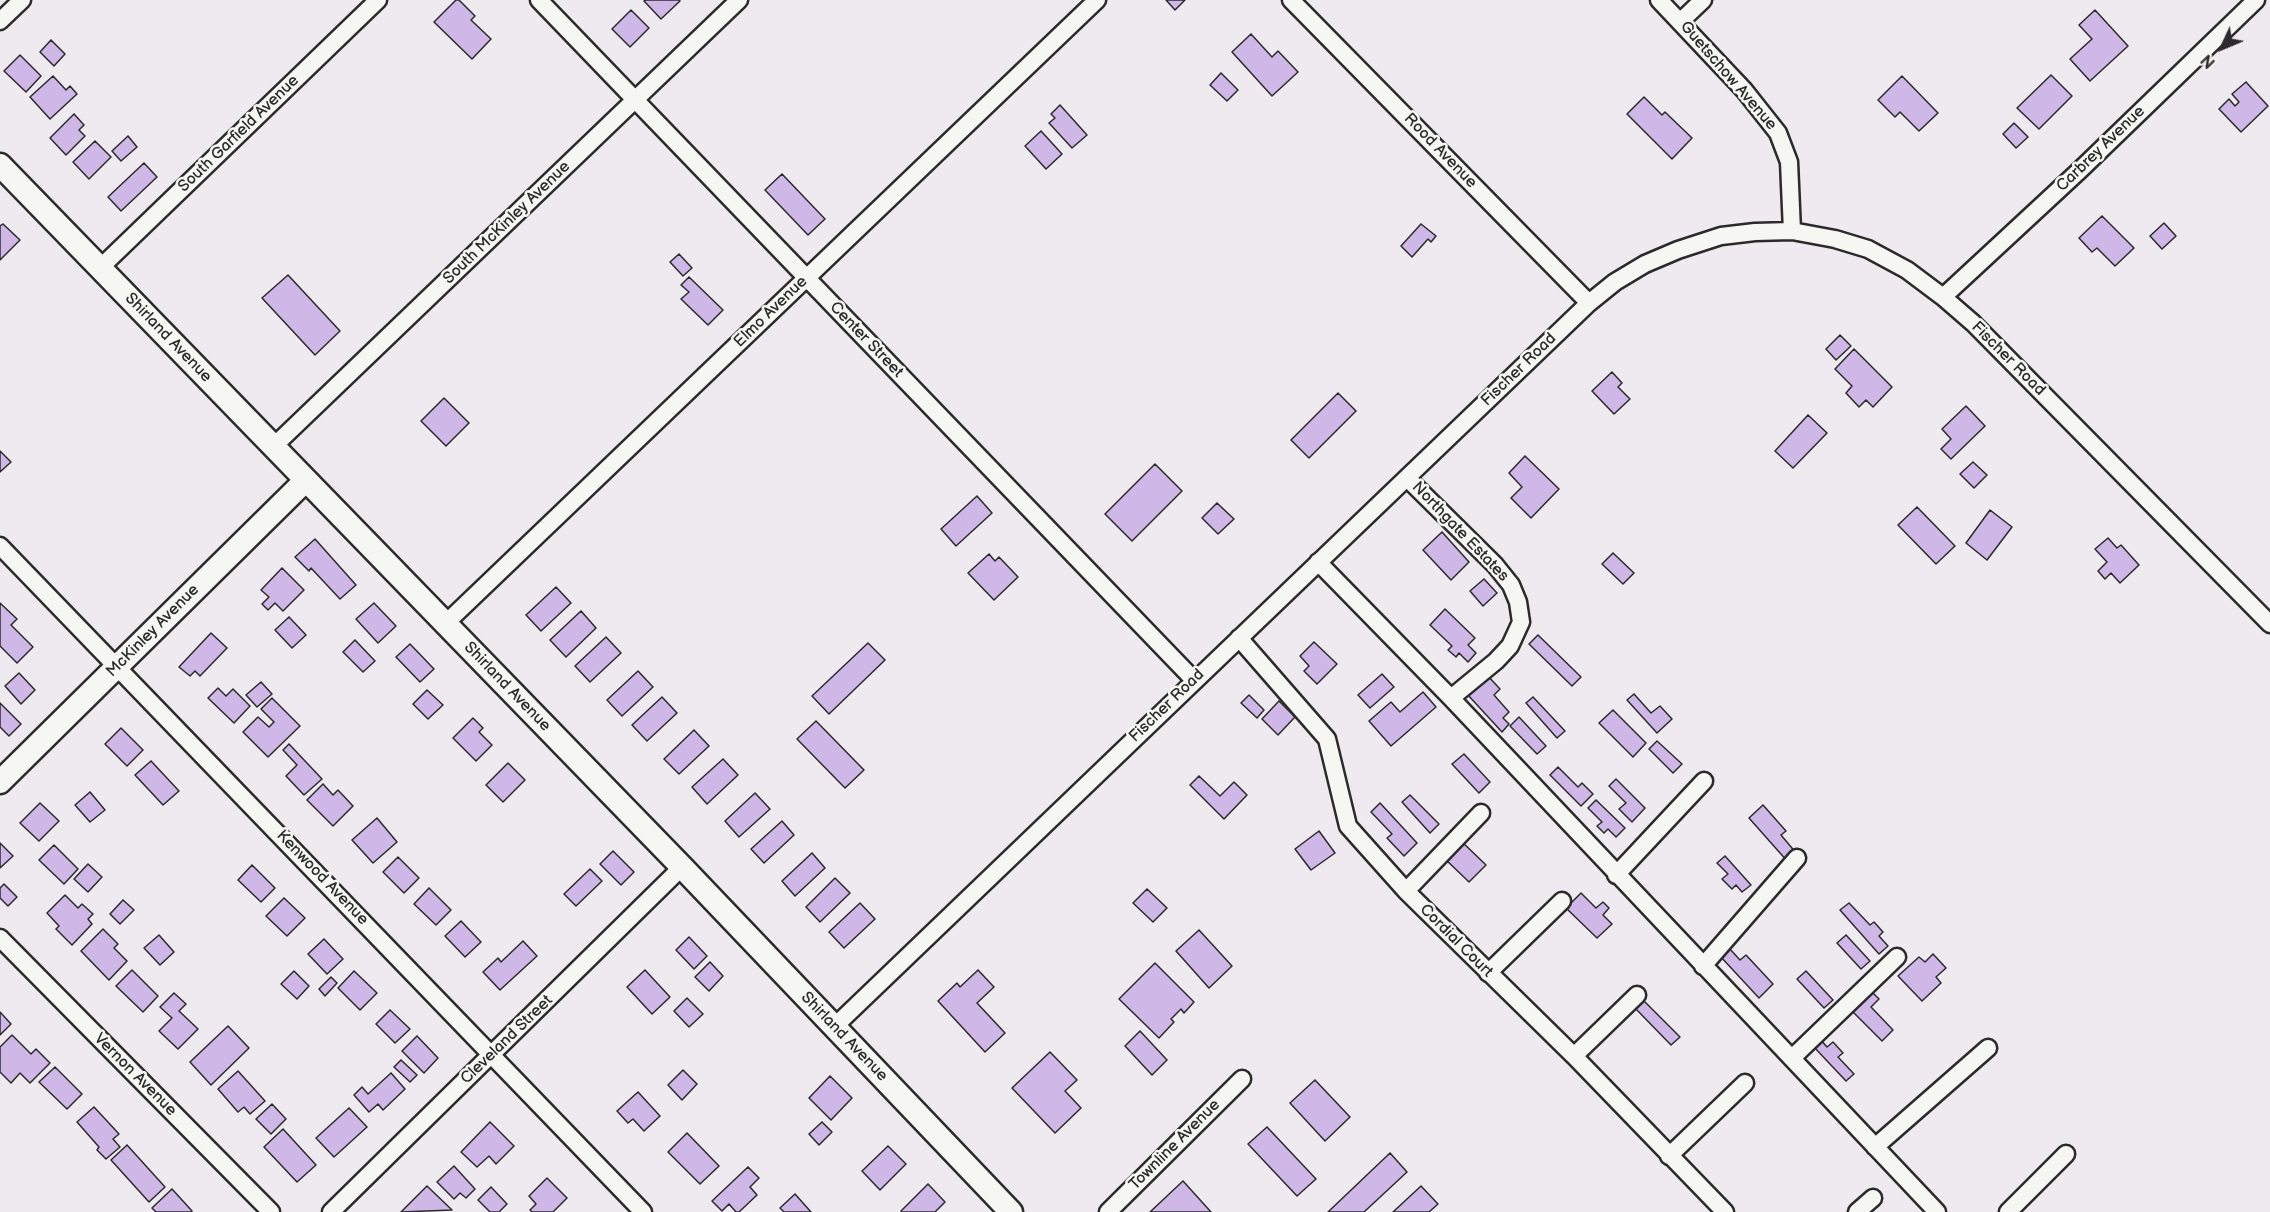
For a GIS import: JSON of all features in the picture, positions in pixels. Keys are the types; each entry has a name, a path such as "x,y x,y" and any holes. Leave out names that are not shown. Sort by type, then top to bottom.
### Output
{"street":[{"path":"0,21 22,0"},
{"name":"South Garfield Avenue","path":"100,268 378,0"},
{"name":"Center Street","path":"539,0 1194,680"},
{"name":"South McKinley Avenue","path":"274,446 739,0"},
{"name":"Elmo Avenue","path":"445,624 1097,0"},
{"name":"Rood Avenue","path":"1291,0 1589,303"},
{"name":"Guetschow Avenue","path":"1659,0 1744,90 1778,133 1789,162 1792,231"},
{"path":"1681,21 1703,0"},
{"name":"Carbrey Avenue","path":"1943,297 2080,170 2256,0"},
{"name":"Shirland Avenue","path":"0,165 682,867 1011,1212"},
{"name":"Fischer Road","path":"834,1027 1589,303 1615,282 1645,264 1678,249 1721,237 1755,232 1792,231 1835,239 1868,249 1907,270 1973,323 2270,624"},
{"name":"Northgate Estates","path":"1407,478 1495,565 1510,585 1518,602 1521,622 1510,646 1496,661 1451,698"},
{"name":"McKinley Avenue","path":"0,782 306,480"},
{"name":"Kenwood Avenue","path":"0,546 643,1212"},
{"path":"1318,562 1451,698 1937,1212"},
{"name":"Cordial Court","path":"1239,638 1327,739 1348,826 1406,891 1574,1056 1725,1212"},
{"path":"1616,875 1704,781"},
{"path":"1406,891 1481,813"},
{"path":"1703,966 1797,858"},
{"name":"Cleveland Street","path":"330,1212 682,867"},
{"path":"1488,973 1562,901"},
{"name":"Vernon Avenue","path":"0,938 271,1212"},
{"path":"1792,1058 1897,957"},
{"path":"1574,1056 1637,995"},
{"path":"1875,1147 1988,1048"},
{"name":"Townline Avenue","path":"1108,1212 1242,1079"},
{"path":"1669,1156 1744,1083"},
{"path":"2008,1212 2066,1154"},
{"path":"1857,1212 1873,1198"}],"building":[{"path":"456,0 459,0 475,16 471,20 491,39 472,59 434,22"},
{"path":"1166,0 1185,0 1175,10"},
{"path":"644,1 680,1 661,19"},
{"path":"631,10 649,28 630,47 612,29"},
{"path":"2095,10 2128,46 2090,81 2070,59 2092,39 2079,25"},
{"path":"1251,34 1272,57 1278,51 1298,72 1272,96 1232,52"},
{"path":"51,40 65,54 54,66 40,52"},
{"path":"20,55 41,76 26,92 4,71"},
{"path":"1221,73 1238,90 1227,101 1210,85"},
{"path":"2051,75 2072,96 2039,129 2017,108"},
{"path":"53,76 66,90 70,86 77,94 50,119 30,97"},
{"path":"1902,76 1938,113 1919,131 1900,112 1895,117 1878,100"},
{"path":"2246,82 2268,106 2241,132 2219,109 2229,99 2235,106 2239,102 2232,94"},
{"path":"1644,97 1662,115 1665,112 1692,138 1672,159 1627,114"},
{"path":"1060,105 1087,135 1072,148 1049,123 1055,118 1051,114"},
{"path":"74,114 84,125 79,130 85,136 66,155 50,138"},
{"path":"2014,123 2028,137 2016,148 2003,134"},
{"path":"1041,131 1062,154 1046,169 1025,146"},
{"path":"128,136 137,147 121,161 112,151"},
{"path":"95,141 111,157 89,179 73,162"},
{"path":"144,163 157,177 121,211 108,197"},
{"path":"782,174 825,219 808,235 765,190"},
{"path":"2102,216 2134,248 2115,266 2097,248 2092,252 2079,238"},
{"path":"2164,223 2176,236 2162,249 2150,236"},
{"path":"3,224 20,240 0,260 0,226"},
{"path":"1421,224 1436,236 1431,242 1428,239 1412,257 1401,246"},
{"path":"679,254 692,268 683,276 670,262"},
{"path":"288,275 340,331 315,355 262,298"},
{"path":"689,277 723,310 708,325 681,299 689,292 681,285"},
{"path":"1840,335 1851,346 1836,360 1826,349"},
{"path":"1854,349 1892,387 1873,407 1866,400 1859,407 1846,393 1852,386 1835,369"},
{"path":"1612,372 1622,383 1618,387 1630,399 1614,414 1592,391"},
{"path":"1338,393 1356,411 1309,458 1291,440"},
{"path":"444,398 469,423 446,446 421,421"},
{"path":"1966,406 1985,426 1951,459 1941,449 1951,439 1942,429"},
{"path":"1808,415 1827,433 1793,468 1775,451"},
{"path":"0,451 11,462 0,472"},
{"path":"1525,456 1559,489 1531,518 1511,498 1522,487 1509,473"},
{"path":"1973,462 1987,475 1974,488 1960,474"},
{"path":"1155,464 1182,491 1132,541 1105,514"},
{"path":"977,496 992,513 956,546 941,529"},
{"path":"1217,503 1234,519 1218,534 1202,518"},
{"path":"1917,507 1955,546 1936,564 1898,525"},
{"path":"1990,510 2012,527 1987,560 1966,543"},
{"path":"1442,532 1469,562 1451,580 1423,550"},
{"path":"2108,538 2117,548 2121,545 2139,565 2120,583 2111,573 2105,579 2098,571 2107,562 2095,549"},
{"path":"315,539 356,585 340,599 311,568 309,571 295,557"},
{"path":"1613,553 1634,573 1623,584 1602,564"},
{"path":"989,554 995,561 999,557 1018,577 994,600 968,573"},
{"path":"282,568 304,590 283,611 275,603 268,610 262,604 269,597 261,590"},
{"path":"1484,579 1497,593 1483,606 1470,591"},
{"path":"556,587 571,603 541,631 526,615"},
{"path":"0,603 17,619 11,625 33,647 17,663 0,646"},
{"path":"374,603 396,626 378,643 356,619"},
{"path":"1445,609 1475,638 1468,645 1476,653 1468,662 1459,653 1456,657 1448,650 1452,646 1430,625"},
{"path":"581,611 596,628 566,657 550,640"},
{"path":"289,617 306,635 292,648 275,630"},
{"path":"211,633 227,648 200,676 195,671 190,676 179,667"},
{"path":"1538,635 1581,677 1572,686 1529,644"},
{"path":"606,637 621,653 590,682 575,666"},
{"path":"355,640 375,661 363,672 343,652"},
{"path":"1314,642 1337,664 1317,684 1304,671 1309,666 1300,656"},
{"path":"868,643 885,660 829,714 812,696"},
{"path":"410,644 434,669 420,682 396,657"},
{"path":"638,671 653,687 622,716 607,700"},
{"path":"19,673 35,690 21,704 5,686"},
{"path":"1382,674 1394,687 1370,708 1358,695"},
{"path":"1487,675 1500,689 1494,695 1509,712 1503,718 1509,724 1502,732 1467,694"},
{"path":"261,682 272,694 257,707 246,695"},
{"path":"218,688 226,696 233,689 250,706 234,723 208,698"},
{"path":"427,690 443,705 428,719 413,704"},
{"path":"1423,692 1436,707 1391,746 1369,721 1391,702 1400,712"},
{"path":"1634,694 1651,713 1660,706 1672,719 1657,733 1627,700"},
{"path":"1249,695 1264,710 1257,718 1241,703"},
{"path":"662,697 677,713 647,741 632,725"},
{"path":"1533,697 1565,731 1557,738 1526,703"},
{"path":"272,698 300,726 268,757 243,732 258,717 269,727 274,722 261,709"},
{"path":"1279,701 1295,717 1278,735 1262,719"},
{"path":"0,703 21,724 9,736 0,727"},
{"path":"1613,710 1646,743 1633,757 1599,723"},
{"path":"1519,717 1546,746 1537,754 1510,726"},
{"path":"473,718 483,728 479,732 492,745 476,761 453,738"},
{"path":"816,721 864,770 845,788 797,739"},
{"path":"121,728 143,750 127,766 105,744"},
{"path":"694,730 709,746 679,774 664,759"},
{"path":"1657,741 1682,764 1673,773 1649,749"},
{"path":"289,744 322,779 304,795 286,776 297,765 283,750"},
{"path":"1464,754 1490,782 1479,793 1452,764"},
{"path":"723,759 738,775 707,804 692,787"},
{"path":"151,761 179,791 163,805 135,775"},
{"path":"508,763 525,780 503,802 486,785"},
{"path":"1558,767 1578,787 1582,783 1593,794 1581,806 1550,775"},
{"path":"1199,776 1220,796 1234,782 1247,795 1224,819 1190,785"},
{"path":"1616,779 1645,808 1632,822 1619,809 1626,803 1609,786"},
{"path":"323,784 333,795 338,790 353,806 333,826 307,800"},
{"path":"90,792 105,810 90,822 75,805"},
{"path":"755,793 770,809 739,837 725,821"},
{"path":"1410,795 1439,824 1430,833 1402,802"},
{"path":"1596,800 1625,828 1616,837 1608,829 1604,833 1597,826 1602,822 1588,808"},
{"path":"40,803 59,821 39,841 20,823"},
{"path":"1380,803 1417,843 1404,856 1387,838 1392,834 1371,812"},
{"path":"1763,805 1786,831 1781,835 1797,854 1788,862 1749,818"},
{"path":"377,818 397,842 373,863 352,840"},
{"path":"782,821 794,835 764,863 751,849"},
{"path":"1319,831 1335,853 1311,870 1295,849"},
{"path":"1460,840 1486,865 1469,882 1443,857"},
{"path":"0,843 13,856 0,868"},
{"path":"54,845 78,869 64,884 39,860"},
{"path":"613,851 634,872 621,885 600,864"},
{"path":"812,853 825,868 795,896 782,881"},
{"path":"1725,856 1751,885 1742,892 1736,885 1732,889 1722,879 1728,874 1717,863"},
{"path":"398,857 419,878 404,893 383,872"},
{"path":"88,864 102,877 88,892 74,879"},
{"path":"252,865 275,888 261,902 238,880"},
{"path":"590,869 602,881 576,906 564,894"},
{"path":"835,878 850,893 820,922 806,907"},
{"path":"4,884 17,897 8,906 0,898 0,888"},
{"path":"429,888 451,910 436,925 414,904"},
{"path":"1147,889 1167,908 1153,922 1133,903"},
{"path":"1581,893 1596,908 1603,902 1609,908 1603,915 1612,924 1597,938 1566,908"},
{"path":"65,895 78,908 82,904 93,914 88,919 92,924 72,945 56,929 59,926 47,913"},
{"path":"284,898 305,918 287,936 266,916"},
{"path":"123,900 134,910 120,924 110,914"},
{"path":"860,903 875,919 844,948 829,932"},
{"path":"1849,903 1870,925 1874,922 1883,932 1879,936 1888,946 1879,954 1840,910"},
{"path":"461,921 481,942 465,957 445,936"},
{"path":"103,929 118,944 114,948 127,961 109,980 81,951"},
{"path":"1199,930 1232,966 1209,988 1176,951"},
{"path":"159,935 174,952 160,965 144,948"},
{"path":"1846,935 1870,961 1861,969 1837,943"},
{"path":"689,937 707,956 694,969 676,950"},
{"path":"324,939 343,959 327,974 308,954"},
{"path":"523,941 537,956 500,990 483,972 498,958 501,962"},
{"path":"1729,948 1740,960 1746,955 1773,984 1759,998 1720,956"},
{"path":"1933,954 1946,968 1936,977 1941,983 1922,1001 1898,976 1919,957 1925,962"},
{"path":"710,962 723,976 709,991 695,977"},
{"path":"1155,963 1194,1002 1184,1013 1181,1009 1171,1019 1174,1022 1159,1038 1119,999"},
{"path":"132,970 158,996 143,1012 116,986"},
{"path":"645,970 670,997 652,1014 627,987"},
{"path":"978,970 994,987 977,1003 1005,1033 985,1052 938,1001 957,983 960,987"},
{"path":"294,971 309,986 297,999 281,984"},
{"path":"354,971 377,993 360,1010 338,988"},
{"path":"1806,971 1833,1000 1824,1008 1797,979"},
{"path":"331,977 337,983 325,996 319,989"},
{"path":"1867,987 1879,999 1871,1007 1893,1030 1882,1041 1853,1012 1860,1005 1855,1000"},
{"path":"174,993 186,1004 179,1011 198,1029 178,1049 159,1031 172,1018 160,1007"},
{"path":"687,998 703,1014 689,1027 674,1011"},
{"path":"1642,999 1680,1037 1671,1045 1634,1007"},
{"path":"390,1010 410,1029 395,1043 376,1024"},
{"path":"0,1012 11,1024 0,1035"},
{"path":"228,1026 249,1048 211,1085 190,1062"},
{"path":"1140,1031 1167,1060 1152,1075 1125,1046"},
{"path":"12,1035 31,1054 36,1049 50,1063 30,1083 20,1073 11,1083 0,1072 0,1047"},
{"path":"417,1036 438,1058 424,1073 402,1051"},
{"path":"1820,1039 1827,1047 1833,1042 1843,1053 1838,1057 1854,1074 1846,1081 1813,1046"},
{"path":"1050,1052 1077,1080 1065,1091 1081,1108 1055,1133 1012,1088"},
{"path":"401,1060 417,1075 410,1082 394,1067"},
{"path":"55,1067 82,1094 67,1109 39,1082"},
{"path":"683,1070 697,1084 682,1100 668,1085"},
{"path":"238,1071 265,1101 250,1114 244,1107 238,1112 218,1089"},
{"path":"391,1073 405,1089 383,1110 378,1104 369,1112 354,1095 362,1087 368,1094"},
{"path":"830,1076 852,1098 831,1120 809,1098"},
{"path":"1315,1080 1350,1117 1325,1141 1290,1103"},
{"path":"638,1092 660,1116 644,1131 633,1119 628,1123 617,1111"},
{"path":"272,1104 286,1119 271,1134 256,1119"},
{"path":"94,1107 119,1134 113,1139 120,1147 106,1159 97,1150 99,1147 77,1122"},
{"path":"349,1108 367,1127 334,1157 316,1138"},
{"path":"490,1122 514,1146 496,1164 489,1156 477,1167 461,1152"},
{"path":"822,1122 832,1132 819,1145 809,1134"},
{"path":"1267,1127 1316,1179 1297,1196 1248,1144"},
{"path":"283,1129 316,1165 297,1182 264,1147"},
{"path":"687,1133 719,1166 700,1184 668,1152"},
{"path":"127,1145 165,1187 149,1202 111,1160"},
{"path":"888,1146 906,1164 880,1190 862,1171"},
{"path":"1390,1153 1407,1172 1364,1212 1328,1212"},
{"path":"454,1166 475,1189 466,1198 460,1193 454,1199 437,1182"},
{"path":"748,1167 759,1178 750,1187 757,1195 739,1212 736,1212 729,1204 722,1211 712,1201"},
{"path":"547,1178 567,1198 553,1212 532,1212 530,1210 536,1204 529,1196"},
{"path":"1183,1181 1211,1212 1150,1212"},
{"path":"928,1184 945,1202 935,1212 902,1212 901,1211"},
{"path":"427,1186 452,1210 401,1212"},
{"path":"1421,1186 1438,1204 1429,1212 1393,1212"},
{"path":"491,1187 507,1204 499,1212 490,1212 478,1200"},
{"path":"172,1189 191,1212 156,1212 152,1208"},
{"path":"795,1194 811,1212 784,1212 780,1208"}]}
